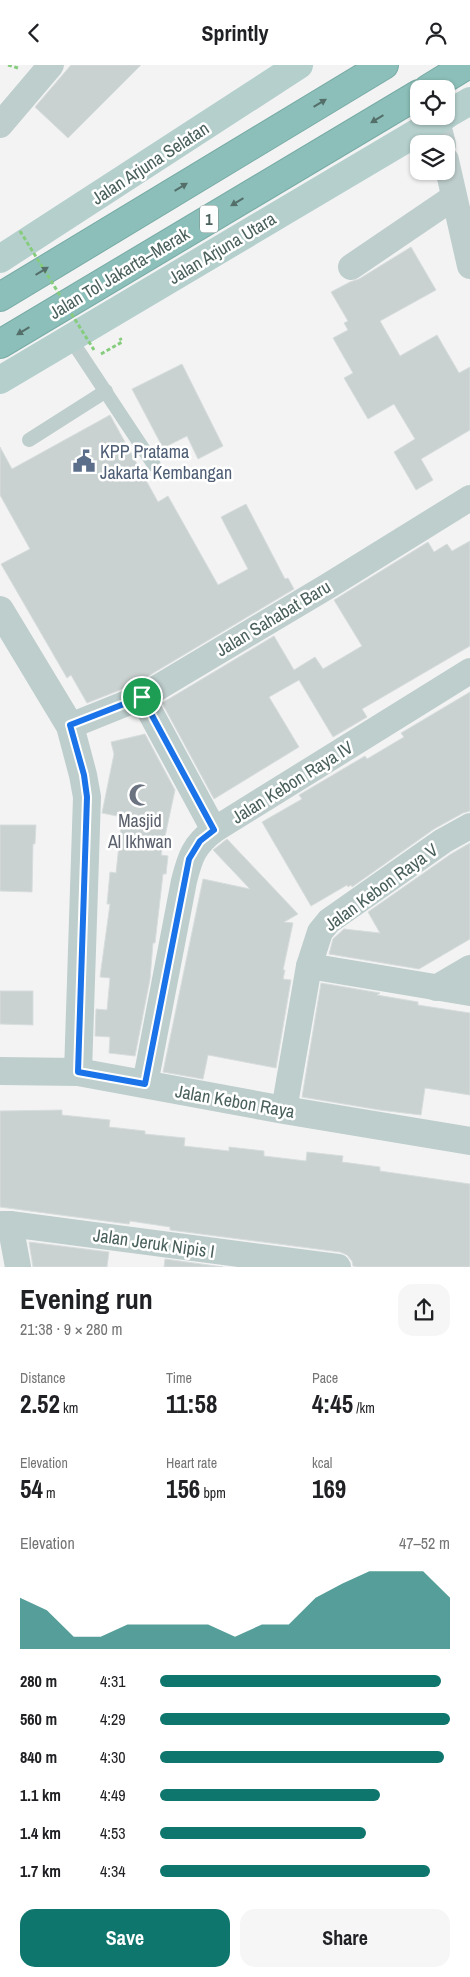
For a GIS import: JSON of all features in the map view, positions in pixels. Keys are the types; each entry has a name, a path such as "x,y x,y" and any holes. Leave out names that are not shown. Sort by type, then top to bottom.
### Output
{"highway":[{"name":"1","path":"0,297 384,65"},
{"path":"443,80 467,65"},
{"name":"Jalan Tol Jakarta–Merak","path":"0,344 410,99"}],"main road":[{"name":"Jalan Arjuna Selatan","path":"2,255 299,65"},
{"name":"Jalan Arjuna Utara","path":"455,114 470,101"},
{"name":"Jalan Arjuna Utara","path":"0,379 82,344 441,125"}],"street":[{"path":"0,125 51,65"},
{"path":"450,180 470,266"},
{"path":"351,267 454,197"},
{"name":"Jalan Sahabat Baru","path":"74,724 142,697 328,586 470,497"},
{"path":"0,610 74,724 84,775 87,797 78,1072"},
{"name":"Jalan Kebon Raya IV","path":"145,1084 189,859 200,841 214,830 470,671"},
{"path":"142,697 214,830"},
{"name":"Jalan Kebon Raya V","path":"284,1110 309,966 320,932 329,921 443,841 470,825"},
{"path":"309,966 470,993"},
{"path":"436,988 470,967"},
{"name":"Jalan Kebon Raya","path":"0,1071 78,1072 284,1110 470,1141"},
{"path":"5,1224 18,1267"},
{"name":"Jalan Jeruk Nipis I","path":"5,1224 338,1267"}],"lane":[{"path":"82,344 106,391 154,465"},
{"path":"29,440 106,391"}],"path":[{"path":"20,231 82,344"}],"building":[{"path":"71,65 141,65 68,138 35,107"},
{"path":"411,247 436,290 380,321 400,356 437,335 459,373 470,367 470,430 421,459 433,480 416,490 394,452 415,439 394,404 368,419 344,378 353,373 333,338 348,330 344,323 348,321 331,292 359,279"},
{"path":"182,364 223,446 198,459 187,436 163,448 132,389"},
{"path":"110,415 158,502 168,496 218,585 248,569 221,517 246,504 285,579 288,578 294,589 135,684 87,703 71,675 67,678 1,564 30,549 0,495 0,447 12,469"},
{"path":"470,541 470,646 362,709 367,717 333,737 299,680 269,697 299,747 214,799 162,703 274,636 294,670 315,657 323,669 362,646 334,600 428,542 434,552 447,544 452,551"},
{"path":"470,692 470,811 434,829 352,887 347,885 311,906 262,822 302,799 299,795 365,756 367,759 404,737 401,733"},
{"path":"145,734 175,790 161,855 168,856 166,874 163,874 150,979 135,1056 109,1053 110,1037 95,1036 96,1009 107,1010 110,978 100,977 110,904 107,904 110,872 116,873 122,817 102,813 114,754 111,742"},
{"path":"0,825 36,825 35,844 33,844 32,892 0,891"},
{"path":"227,839 298,914 284,922 293,923 283,970 285,970 283,979 291,980 276,1068 208,1055 203,1079 163,1072 203,879 250,889 213,850"},
{"path":"470,843 470,939 419,969 329,954 333,939 344,929 380,933 368,912 451,854"},
{"path":"321,983 380,993 377,995 418,1002 418,1005 470,1013 470,1095 425,1088 421,1115 302,1097"},
{"path":"0,991 33,991 33,1025 0,1024"},
{"path":"62,1110 62,1115 110,1120 109,1127 145,1131 145,1134 185,1138 184,1146 229,1151 229,1147 264,1151 264,1156 306,1161 307,1152 343,1156 342,1162 380,1167 380,1171 470,1184 470,1267 357,1267 353,1266 352,1261 347,1255 340,1252 170,1230 170,1227 130,1221 129,1224 0,1207 0,1111"},
{"path":"29,1242 109,1252 107,1267 33,1267"},
{"path":"165,1259 223,1267 164,1267"}],"place":[{"name":"KPP Pratama Jakarta Kembangan","path":"84,461"},
{"name":"Masjid Al Ikhwan","path":"140,795"}],"route":[{"path":"142,697 214,830 200,841 189,859 145,1084 78,1072 87,797 84,775 70,725 142,697"}]}
